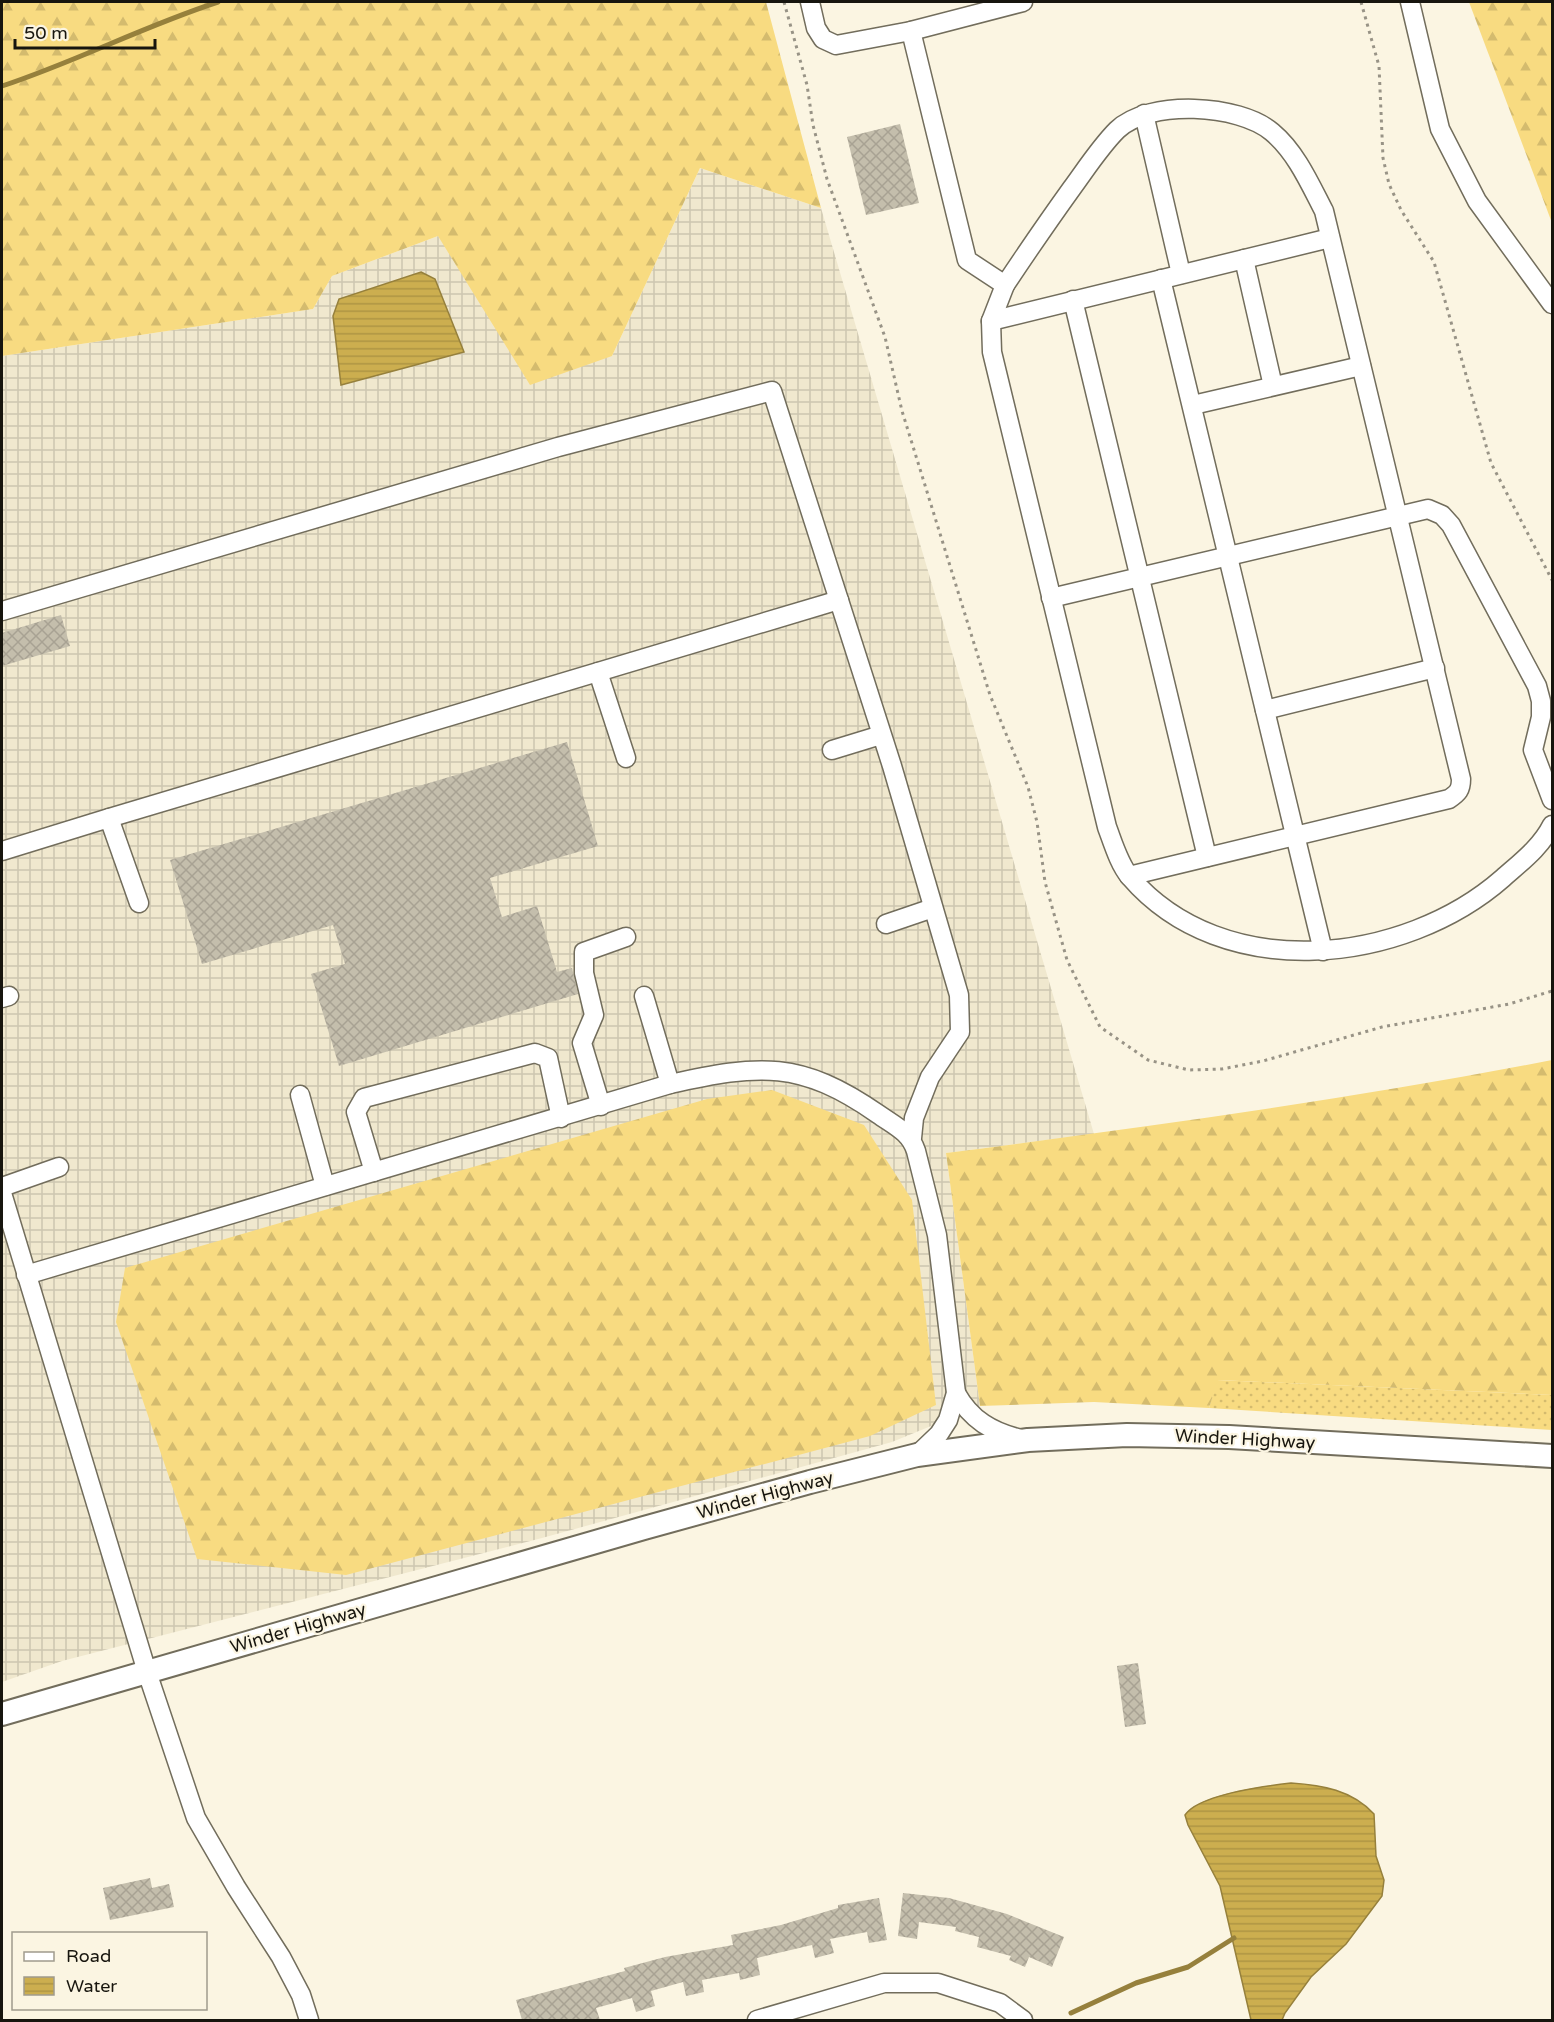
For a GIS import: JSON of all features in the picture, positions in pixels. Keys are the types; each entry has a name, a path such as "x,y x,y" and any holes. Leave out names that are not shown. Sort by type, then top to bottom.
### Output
{"main road":[{"name":"Winder Highway","path":"2,1714 810,1482 917,1455 1028,1440 1093,1436 1178,1436 1552,1456"}],"street":[{"path":"810,2 823,39 836,45 911,31 1023,2"},
{"path":"1410,2 1440,129 1477,201 1552,304"},
{"path":"911,31 967,260 1005,285"},
{"path":"1128,876 1449,799 1458,793 1461,779 1324,212 1311,185 1293,157 1271,131 1245,118 1174,107 1143,114 1118,129 1088,166 1005,285 991,321 992,352 1107,827 1128,876 1165,911 1197,927 1263,947 1323,951 1368,945 1403,935 1434,923 1465,907 1520,864 1544,841 1552,825"},
{"path":"1143,114 1181,274"},
{"path":"991,321 1330,238"},
{"path":"1244,259 1273,386"},
{"path":"1161,279 1323,951"},
{"path":"1073,300 1207,857"},
{"path":"1193,405 1361,366"},
{"path":"2,610 558,447 772,391 881,735 959,995 960,1032 930,1077 914,1118 912,1138 937,1235 956,1394 948,1420 930,1444 917,1455"},
{"path":"1051,598 1428,509 1442,515 1456,536 1538,686 1541,701 1540,717 1533,750 1552,800"},
{"path":"2,851 839,600"},
{"path":"1265,710 1435,668"},
{"path":"598,672 626,758"},
{"path":"832,750 881,735"},
{"path":"109,818 139,903"},
{"path":"886,924 933,908"},
{"path":"601,1106 582,1043 594,1015 584,973 584,952 626,938"},
{"path":"644,996 670,1084"},
{"path":"374,1172 356,1112 364,1098 535,1053 548,1058 561,1118"},
{"path":"26,1275 670,1084 742,1070 768,1069 801,1073 829,1084 862,1103 912,1138"},
{"path":"300,1095 325,1186"},
{"path":"2,1186 58,1167"},
{"path":"2,1193 147,1672 196,1818 236,1887 282,1957 301,1995 309,2020"},
{"path":"956,1394 966,1409 988,1428 1028,1440"},
{"path":"757,2020 884,1983 938,1983 1000,2003 1023,2020"}],"path":[{"path":"1361,2 1379,66 1383,158 1389,184 1401,210 1434,262 1491,463 1552,580"}],"shaded area":[{"path":"700,168 821,208 1094,1134 946,1153 980,1406 892,1442 542,1538 62,1661 2,1682 2,356 313,309 332,276 438,236 612,356"}],"green space":[{"path":"2,2 766,2 821,208 700,168 612,356 530,385 438,236 332,276 313,309 2,356"},
{"path":"1469,2 1552,2 1552,223"},
{"path":"1552,1060 1552,1395 1218,1380 1209,1408 1094,1402 980,1406 946,1153 1250,1111"},
{"path":"772,1090 864,1125 912,1200 936,1405 870,1436 346,1575 197,1559 116,1322 125,1268 707,1099"},
{"path":"1217,1380 1552,1395 1552,1430 1209,1408"}],"water":[{"path":"421,272 435,279 464,352 341,385 333,316 339,299"},
{"path":"1291,1783 1336,1790 1356,1799 1374,1814 1376,1856 1384,1880 1382,1896 1346,1944 1311,1977 1282,2020 1251,2020 1220,1886 1185,1815 1193,1808 1218,1796"}],"building":[{"path":"900,124 919,203 866,215 847,137"},
{"path":"61,615 70,646 2,666 2,633"},
{"path":"567,742 598,846 490,878 502,917 537,906 557,972 572,968 578,994 339,1066 311,974 345,964 333,925 202,964 170,860"},
{"path":"1138,1663 1146,1724 1125,1727 1117,1666"},
{"path":"150,1878 152,1888 169,1884 174,1907 110,1920 103,1888"},
{"path":"903,1893 949,1898 1007,1914 1064,1937 1052,1967 1029,1957 1025,1967 1009,1960 1011,1956 977,1947 979,1937 955,1931 956,1927 919,1922 917,1939 898,1936"},
{"path":"879,1898 887,1940 869,1943 867,1932 830,1939 834,1953 815,1958 812,1945 757,1958 760,1975 740,1980 739,1973 702,1980 704,1992 686,1996 683,1982 651,1991 655,2006 636,2012 632,1998 596,2008 600,2020 522,2020 516,2000 625,1971 624,1968 665,1957 733,1945 731,1935 781,1925 838,1908 838,1905"}],"waterway":[{"path":"2,86 218,2"},
{"path":"1071,2013 1136,1983 1188,1967 1234,1938"}]}
